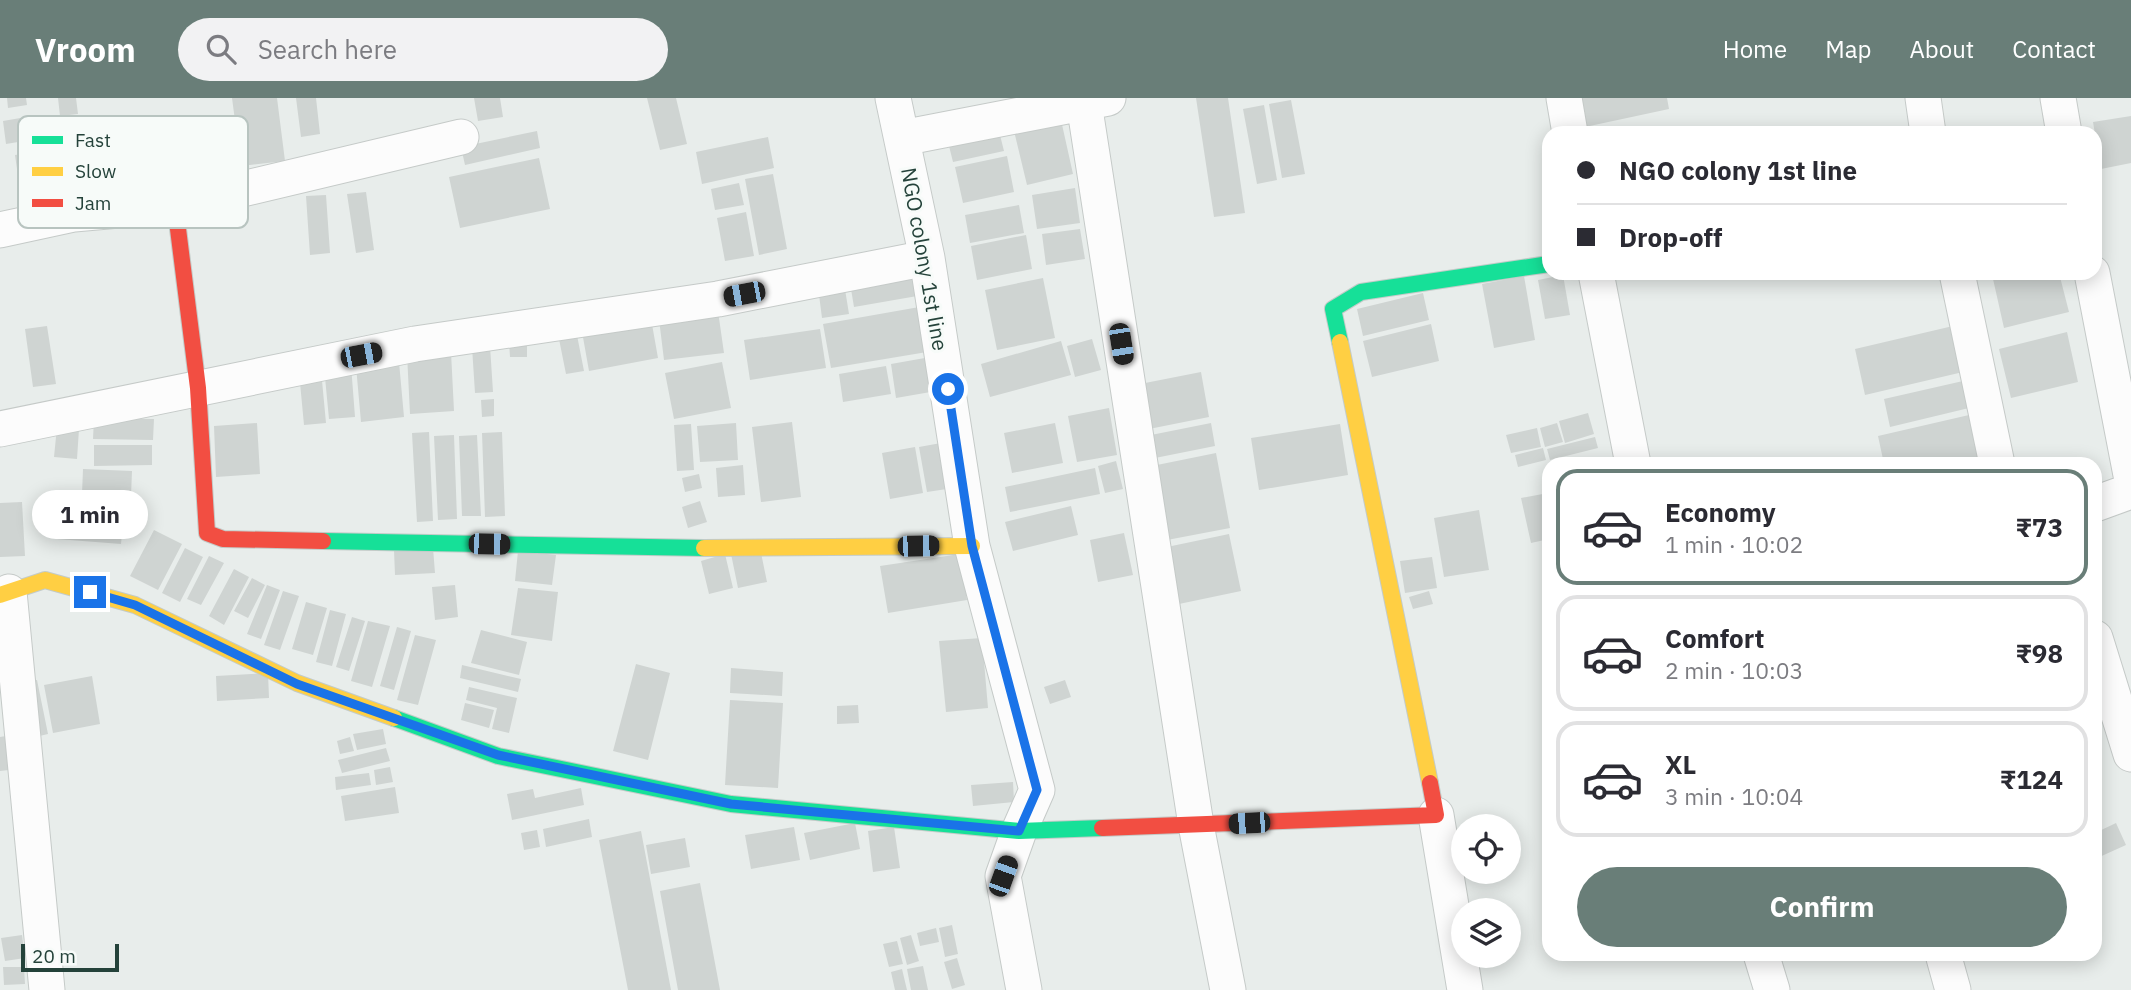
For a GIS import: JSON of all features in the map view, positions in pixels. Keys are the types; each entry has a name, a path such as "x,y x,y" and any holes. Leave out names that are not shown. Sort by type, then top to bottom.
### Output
{"street":[{"name":"NGO colony 1st line","path":"893,98 927,258 972,546 1037,790 1003,876 1024,990"},
{"path":"1564,98 1569,126"},
{"path":"1923,98 1927,126"},
{"path":"2058,98 2063,126"},
{"path":"902,138 1096,101 1196,825 1228,990"},
{"path":"248,188 461,137"},
{"path":"0,230 18,226"},
{"path":"178,228 198,388 206,533 223,539 702,548 972,546"},
{"path":"0,429 415,344 718,299 927,258"},
{"path":"1465,990 1436,815 1332,309 1361,292 1542,265"},
{"path":"1597,280 1632,457"},
{"path":"1958,280 1996,457"},
{"path":"2093,280 2131,475"},
{"path":"2102,501 2131,491"},
{"path":"47,990 4,593 45,580 135,605 297,684 498,755 731,804 1019,831 1436,815"},
{"path":"2102,661 2131,754"},
{"path":"1763,961 1772,990"},
{"path":"1945,961 1953,990"}],"building":[{"path":"7,98 26,98 27,105 8,108"},
{"path":"58,98 76,98 78,114 60,116"},
{"path":"232,98 277,98 285,161 248,165 248,116 234,116"},
{"path":"296,98 316,98 320,134 301,137"},
{"path":"474,98 500,98 503,117 478,121"},
{"path":"647,98 676,98 687,144 660,150"},
{"path":"1196,98 1228,98 1245,213 1214,217"},
{"path":"1579,98 1667,98 1669,109 1585,126"},
{"path":"1291,100 1305,174 1282,178 1269,104"},
{"path":"1264,105 1277,180 1257,184 1243,109"},
{"path":"2131,116 2131,163 2102,169 2102,126 2094,126 2093,122"},
{"path":"18,118 18,142 6,144 3,121"},
{"path":"1061,120 1073,174 1027,185 1014,131"},
{"path":"537,131 540,148 465,165 461,147"},
{"path":"999,131 1004,151 953,162 948,142"},
{"path":"768,137 774,168 702,184 696,152"},
{"path":"15,155 18,155 18,176"},
{"path":"1007,156 1014,192 963,203 955,167"},
{"path":"539,158 550,209 460,228 449,177"},
{"path":"773,174 787,249 759,255 745,179"},
{"path":"739,183 744,205 715,210 711,189"},
{"path":"1075,188 1080,223 1037,229 1032,195"},
{"path":"366,192 374,250 356,253 347,194"},
{"path":"326,195 330,253 310,255 306,196"},
{"path":"1019,205 1024,233 970,243 965,215"},
{"path":"746,212 754,256 725,261 717,218"},
{"path":"1080,229 1085,259 1046,265 1042,234"},
{"path":"1026,235 1032,269 977,280 971,246"},
{"path":"918,266 923,295 854,307 849,277"},
{"path":"1524,276 1535,340 1494,348 1482,284"},
{"path":"1043,278 1055,338 997,350 985,290"},
{"path":"1538,280 1564,280 1570,315 1545,319"},
{"path":"1993,280 2061,280 2069,312 2004,328"},
{"path":"844,283 849,314 822,318 818,287"},
{"path":"1423,293 1429,320 1363,336 1357,309"},
{"path":"717,304 724,353 664,360 658,311"},
{"path":"925,306 933,351 831,368 823,324"},
{"path":"650,313 658,358 589,371 581,326"},
{"path":"1431,324 1439,361 1372,377 1363,341"},
{"path":"575,325 584,371 566,374 557,329"},
{"path":"47,326 56,384 33,387 25,329"},
{"path":"1953,326 1963,372 1865,395 1855,349"},
{"path":"820,329 826,368 750,380 744,340"},
{"path":"2067,332 2078,382 2011,398 1999,349"},
{"path":"1092,339 1101,370 1075,377 1067,346"},
{"path":"1061,341 1071,375 990,397 981,364"},
{"path":"509,342 527,342 527,357 510,357"},
{"path":"490,346 493,392 475,393 472,347"},
{"path":"451,352 454,411 410,414 407,354"},
{"path":"936,356 942,390 896,398 891,364"},
{"path":"399,362 404,417 361,422 356,366"},
{"path":"722,362 731,408 674,419 665,373"},
{"path":"351,365 355,417 329,419 324,367"},
{"path":"886,366 891,394 843,402 839,374"},
{"path":"321,370 326,423 304,425 299,372"},
{"path":"1201,372 1209,417 1149,429 1140,384"},
{"path":"1963,381 1969,408 1890,427 1884,399"},
{"path":"494,399 494,416 482,417 481,400"},
{"path":"1109,408 1117,455 1077,462 1068,416"},
{"path":"1588,413 1594,434 1565,443 1559,421"},
{"path":"1969,415 1978,457 1882,457 1878,436"},
{"path":"94,418 154,419 153,440 93,439"},
{"path":"792,422 801,497 761,502 752,427"},
{"path":"257,423 260,474 216,477 214,426"},
{"path":"736,423 738,460 700,462 697,426"},
{"path":"1055,423 1063,463 1012,473 1004,433"},
{"path":"1211,423 1215,446 1150,459 1146,436"},
{"path":"1557,423 1563,442 1545,447 1540,428"},
{"path":"691,424 694,470 677,471 674,425"},
{"path":"1340,424 1348,475 1259,490 1251,438"},
{"path":"57,427 79,429 77,459 54,457"},
{"path":"1537,428 1541,447 1511,453 1506,435"},
{"path":"429,432 433,521 417,522 412,433"},
{"path":"502,432 505,516 485,517 482,433"},
{"path":"454,435 457,519 438,520 434,436"},
{"path":"477,435 481,516 462,516 459,436"},
{"path":"1595,437 1598,448 1562,457 1549,457 1547,449"},
{"path":"952,441 960,487 927,492 919,447"},
{"path":"94,445 152,445 152,465 94,466"},
{"path":"915,447 923,493 890,499 882,453"},
{"path":"1543,448 1545,457 1542,457 1542,461 1518,467 1515,455"},
{"path":"1216,453 1230,528 1167,540 1152,466"},
{"path":"1116,461 1123,489 1105,493 1098,466"},
{"path":"743,465 745,495 718,497 716,468"},
{"path":"1095,468 1100,494 1010,512 1005,487"},
{"path":"83,469 132,471 131,496 82,494"},
{"path":"699,474 702,488 685,492 682,478"},
{"path":"1542,494 1542,541 1531,543 1521,498"},
{"path":"700,501 707,522 688,528 682,507"},
{"path":"22,502 25,556 0,557 0,503"},
{"path":"61,506 124,512 121,544 57,539"},
{"path":"1071,506 1078,535 1013,551 1005,522"},
{"path":"1479,510 1489,570 1444,577 1434,518"},
{"path":"154,530 182,544 158,590 130,576"},
{"path":"1124,533 1133,575 1098,582 1090,540"},
{"path":"1229,534 1241,591 1179,604 1167,547"},
{"path":"759,543 767,582 738,588 730,549"},
{"path":"185,548 203,557 180,602 162,593"},
{"path":"433,548 435,573 395,575 394,550"},
{"path":"518,551 556,555 552,585 515,581"},
{"path":"725,554 733,588 709,594 701,561"},
{"path":"960,554 967,600 888,613 880,566"},
{"path":"209,556 224,563 201,605 187,599"},
{"path":"1432,557 1437,588 1405,593 1400,561"},
{"path":"234,569 249,577 224,625 209,616"},
{"path":"252,578 265,585 248,618 234,611"},
{"path":"267,585 280,590 261,639 247,634"},
{"path":"455,585 458,617 435,620 432,587"},
{"path":"518,588 558,592 552,641 511,635"},
{"path":"283,591 299,596 280,650 264,645"},
{"path":"1429,591 1433,604 1413,609 1409,597"},
{"path":"306,602 327,608 313,655 292,649"},
{"path":"330,610 346,614 332,666 316,662"},
{"path":"352,617 365,621 349,671 336,667"},
{"path":"368,621 390,626 372,687 351,681"},
{"path":"397,627 411,631 394,690 380,686"},
{"path":"481,630 527,642 519,675 471,663"},
{"path":"415,635 436,640 418,705 397,700"},
{"path":"982,638 988,708 946,712 939,641"},
{"path":"636,664 670,673 648,760 613,751"},
{"path":"462,665 521,679 518,692 460,678"},
{"path":"731,668 783,672 782,696 730,693"},
{"path":"268,673 269,698 217,701 216,676"},
{"path":"92,676 100,724 53,733 44,685"},
{"path":"37,680 48,734 31,738 19,683"},
{"path":"1065,680 1071,697 1050,704 1044,687"},
{"path":"469,687 517,698 509,733 492,729 497,708 466,700"},
{"path":"730,700 783,703 778,788 725,785"},
{"path":"465,703 494,710 489,728 461,720"},
{"path":"858,705 859,723 837,724 837,706"},
{"path":"383,729 386,744 357,750 353,734"},
{"path":"6,736 9,770 0,771 0,737"},
{"path":"350,737 354,751 340,754 337,741"},
{"path":"386,748 390,761 342,773 338,760"},
{"path":"390,767 393,782 376,785 374,770"},
{"path":"369,773 371,785 336,790 335,777"},
{"path":"1013,782 1014,802 973,806 971,785"},
{"path":"395,787 399,813 345,821 341,796"},
{"path":"581,788 584,805 512,820 507,794 533,789 535,798"},
{"path":"589,819 592,837 546,847 543,829"},
{"path":"855,823 860,849 810,860 804,833"},
{"path":"2116,823 2126,845 2102,856 2102,830"},
{"path":"794,827 800,860 751,869 745,835"},
{"path":"894,827 900,868 873,872 868,831"},
{"path":"537,830 540,847 524,850 521,833"},
{"path":"641,831 671,990 628,990 599,840"},
{"path":"685,838 690,867 651,874 646,845"},
{"path":"700,883 720,990 678,990 660,891"},
{"path":"952,925 958,954 945,957 939,928"},
{"path":"936,928 939,942 920,946 917,933"},
{"path":"22,935 25,958 5,961 1,938"},
{"path":"911,935 919,961 907,965 900,938"},
{"path":"897,941 903,964 889,967 883,944"},
{"path":"957,958 965,985 952,989 944,962"},
{"path":"923,966 928,990 911,990 907,969"},
{"path":"3,967 24,967 25,984 4,985"},
{"path":"902,969 907,990 895,990 891,972"}],"traffic: fast":[{"path":"1340,342 1333,309 1361,292 1542,265"},
{"path":"323,541 704,548"},
{"path":"394,718 498,756 731,804 1019,831 1102,828"}],"traffic: slow":[{"path":"1340,342 1430,783"},
{"path":"704,548 972,546"},
{"path":"0,595 45,580 135,605 297,683 394,718"}],"traffic: jam":[{"path":"178,228 198,388 207,533 223,539 323,541"},
{"path":"1102,828 1436,815 1430,783"}],"route":[{"path":"90,592 135,605 297,684 498,755 731,804 1019,831 1037,790 972,546 948,389"}]}
